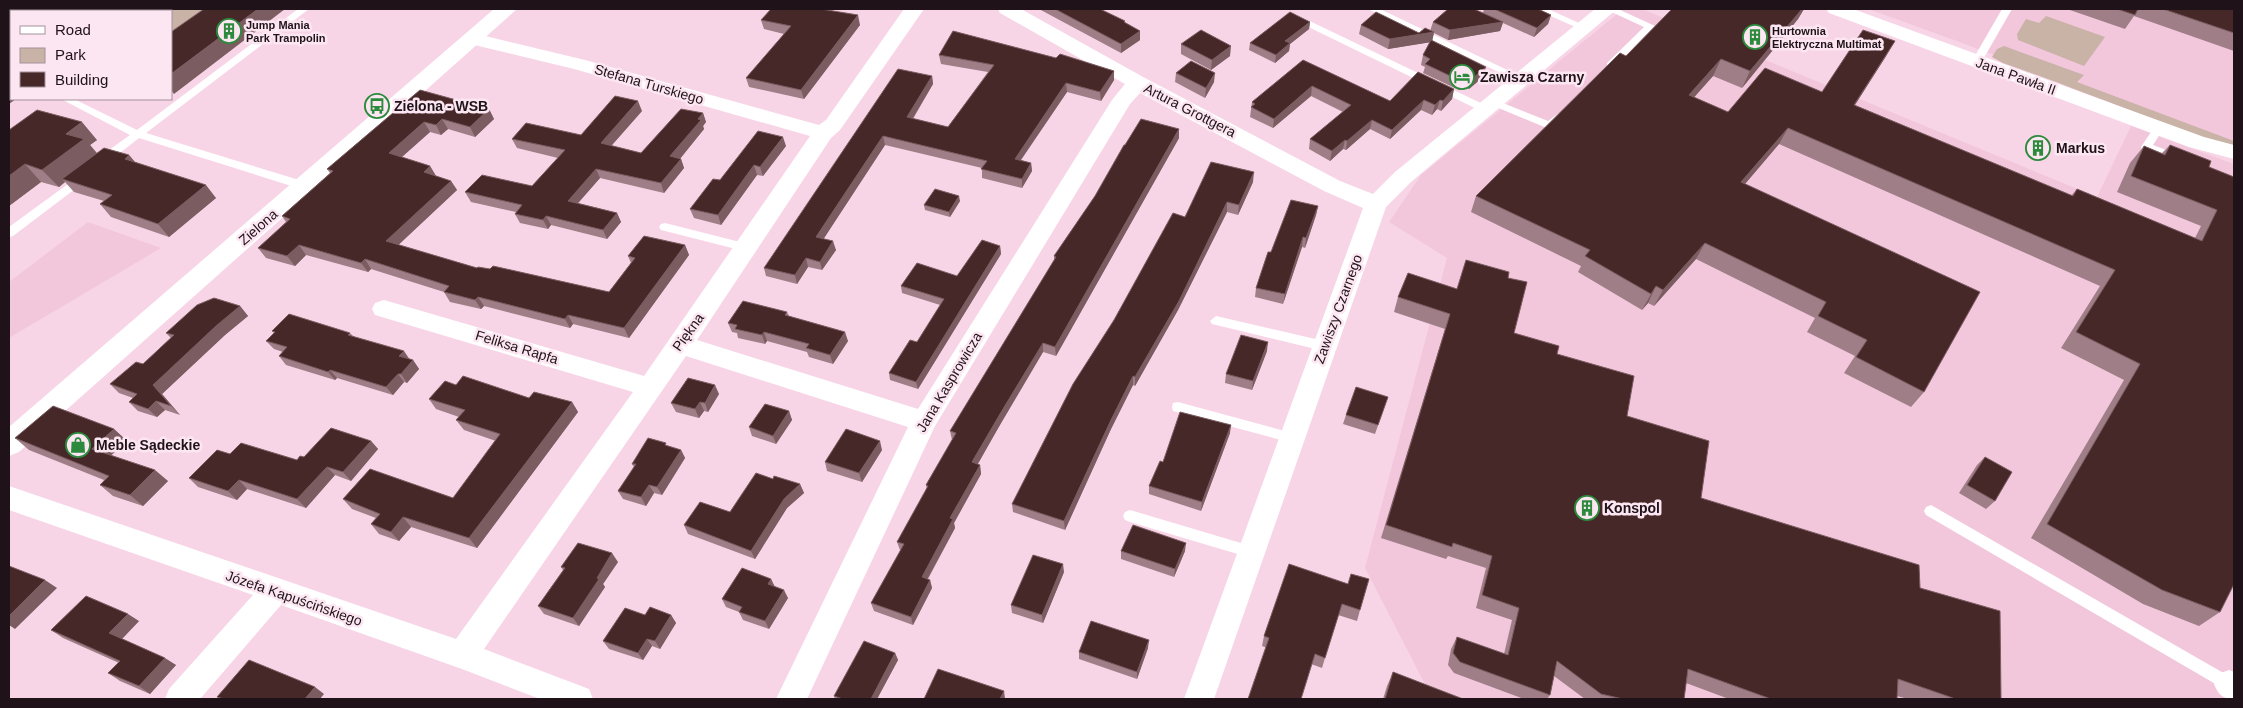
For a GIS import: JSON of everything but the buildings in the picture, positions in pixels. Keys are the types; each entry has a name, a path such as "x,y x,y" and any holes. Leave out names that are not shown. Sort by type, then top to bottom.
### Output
{"street":[{"name":"Zielona","path":"9,444 506,9"},
{"name":"Piękna","path":"462,655 748,248 824,133 833,125 914,9"},
{"name":"Artura Grottgera","path":"1007,9 1138,83 1332,186 1376,204"},
{"name":"Zawiszy Czarnego","path":"1199,699 1376,204 1403,177 1520,79 1609,9"},
{"name":"Jana Pawła II","path":"1836,9 2158,128 2197,142 2234,152"},
{"name":"Stefana Turskiego","path":"473,39 578,64 824,133"},
{"name":"Jana Kasprowicza","path":"791,699 924,421 1122,100 1138,83"},
{"name":"Jana Pawła II","path":"2197,142 2234,161"},
{"name":"Feliksa Rapfa","path":"384,309 649,387"},
{"path":"679,344 924,421"},
{"name":"Józefa Kapuścińskiego","path":"9,498 462,655 578,699"},
{"path":"180,699 275,591"}],"lane":[{"path":"9,233 304,9"},
{"path":"1373,9 1520,79"},
{"path":"1540,9 1585,28"},
{"path":"1602,74 1650,26 1609,9"},
{"path":"1977,61 2008,9"},
{"path":"1288,14 1489,105 1548,126 1567,108"},
{"path":"68,100 137,134 305,186"},
{"path":"2158,128 2146,146 2187,163"},
{"path":"665,227 748,248"},
{"path":"1216,321 1324,346"},
{"path":"1178,407 1292,438"},
{"path":"1931,511 2232,686"},
{"path":"1130,516 1251,552"}],"shaded area":[{"path":"1623,9 1642,9 2097,197 2131,126 2234,164 2234,699 1460,699 1427,688 1365,568 1447,258 1389,222 1421,175"},
{"path":"1868,9 2234,9 2234,145 1954,40"},
{"path":"88,222 161,248 9,338 9,282"}],"green space":[{"path":"210,9 172,36 172,10 126,10"},
{"path":"2046,16 2105,37 2084,66 2018,40 2017,34 2026,19 2039,23"},
{"path":"2004,46 2084,75 2077,82 2234,141 2234,150 2003,63 1992,57 1997,49"}],"place":[{"name":"Jump Mania Park Trampolin","path":"229,31"},
{"name":"Hurtownia Elektryczna Multimat","path":"1755,37"},
{"name":"Zawisza Czarny","path":"1462,77"},
{"name":"Zielona - WSB","path":"377,106"},
{"name":"Markus","path":"2038,148"},
{"name":"Meble Sądeckie","path":"78,445"},
{"name":"Konspol","path":"1587,508"}]}
